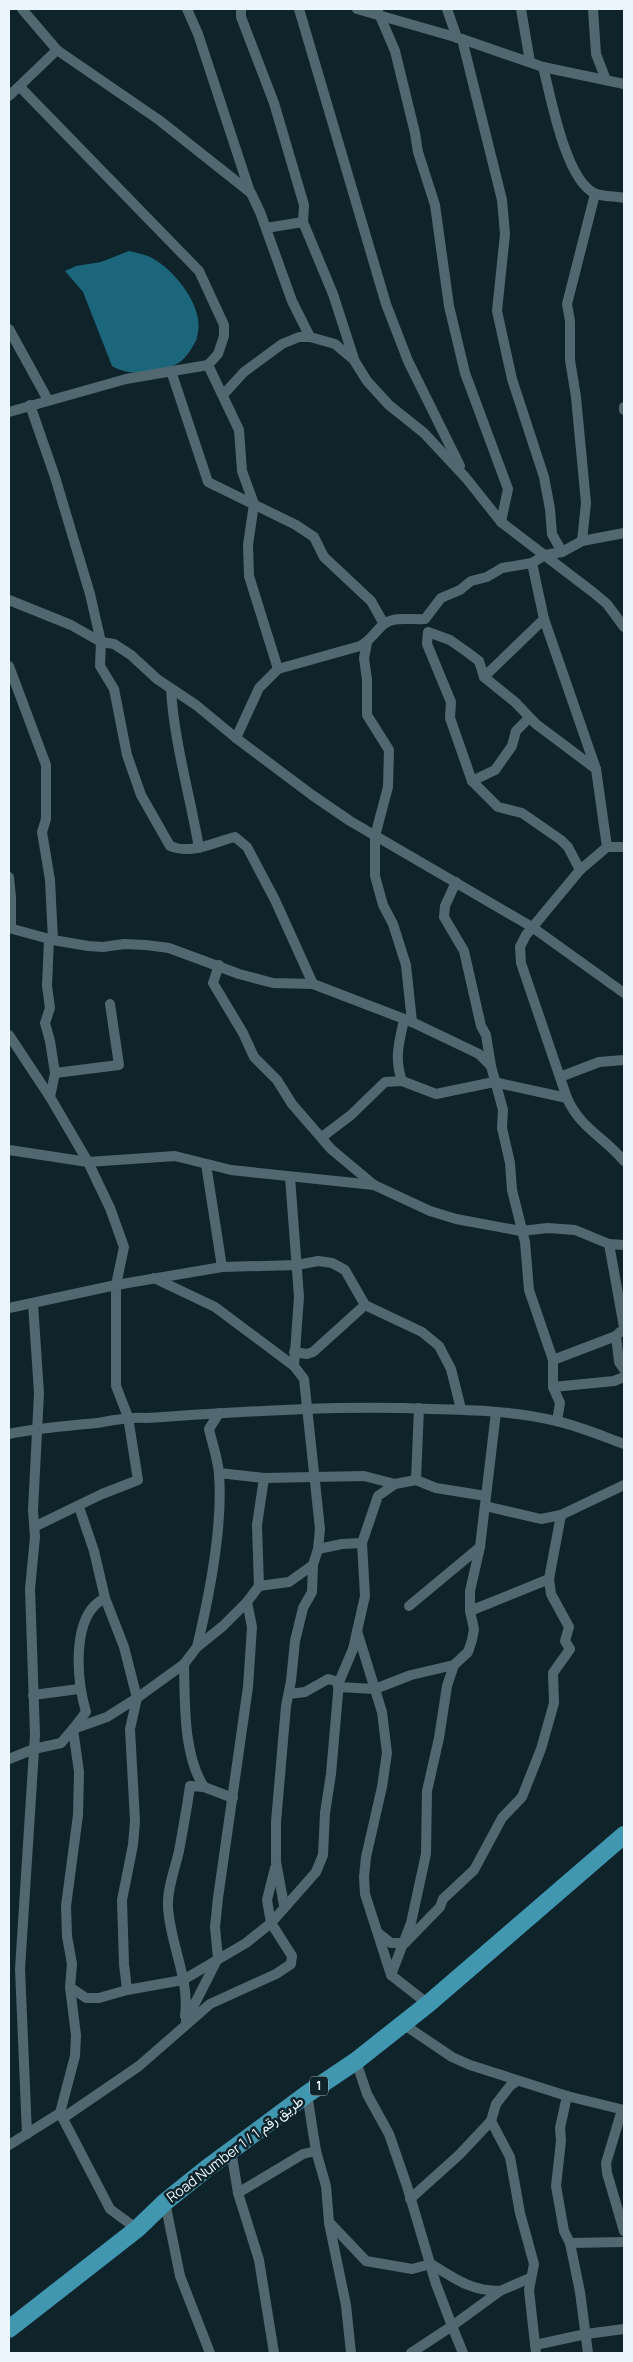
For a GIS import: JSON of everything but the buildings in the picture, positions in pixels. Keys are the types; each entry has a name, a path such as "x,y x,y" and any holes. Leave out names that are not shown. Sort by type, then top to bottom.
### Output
{"highway":[{"name":"Road Number 1 / طريق رقم 1","path":"9,2329 137,2229 165,2202 231,2150 306,2094 356,2061 428,2004 624,1835"}],"street":[{"path":"22,9 57,50 159,120 251,193"},
{"path":"187,9 198,34 251,193 266,228 292,301 310,337"},
{"path":"241,9 241,17 274,104 292,161 304,205 303,222 333,294 354,360 367,381 389,406 424,433 466,478 501,522 594,593 623,621"},
{"path":"299,9 386,304 408,361 466,478"},
{"path":"357,9 379,12 543,67 606,80 624,87"},
{"path":"447,9 460,39 502,200 504,234 497,312 512,379 544,477 552,534 562,552"},
{"path":"521,9 530,62"},
{"path":"593,9 596,54 606,80"},
{"path":"379,12 396,51 422,168 434,206 449,306 465,373 508,488 501,522"},
{"path":"9,96 57,50"},
{"path":"543,67 560,136 579,176 595,194 624,198"},
{"path":"9,412 126,379 208,365 218,354 224,336 224,325 199,271 20,87"},
{"path":"582,541 586,503 576,397 570,360 570,320 567,304 595,194"},
{"path":"266,228 303,222"},
{"path":"9,329 48,400"},
{"path":"223,395 235,380 282,344 299,338 310,337 335,344 354,360"},
{"path":"208,365 239,430 242,471 254,504 248,545 248,576 278,669"},
{"path":"170,371 208,482 296,525 314,537 324,557 371,601 384,624"},
{"path":"30,405 55,477 102,642 100,666 114,689 127,755 141,795 170,846 176,848 199,848 235,837 245,843 275,900 313,984"},
{"path":"424,619 441,598 460,590 471,581 487,577 502,568 532,562 545,555 562,552 582,541 624,533"},
{"path":"532,562 544,619 596,769 607,847"},
{"path":"9,600 71,625 102,642 114,644 131,655 171,689 196,705 236,738 312,795 375,836 532,927 624,992"},
{"path":"402,1081 397,1066 397,1059 408,1021 406,966 393,924 383,905 375,876 375,836 388,787 389,750 367,715 367,680 364,658 367,643 384,624 397,619 424,619"},
{"path":"424,619 433,634"},
{"path":"484,677 544,619"},
{"path":"580,870 568,847 561,840 522,813 498,807 472,781 450,718 451,702 427,644 428,632 450,640 479,661 484,677 514,702 529,718 596,769"},
{"path":"236,738 259,688 278,669 367,643"},
{"path":"9,666 46,765 46,819 42,832 50,880 51,939 46,986 50,1008 45,1023 55,1073 50,1097"},
{"path":"171,689 173,722 191,799 199,848"},
{"path":"472,781 495,770 512,746 516,731 529,718"},
{"path":"624,847 607,847 580,870 532,927 520,947 521,962 567,1098 578,1120 612,1147 624,1161"},
{"path":"9,877 11,897 10,928 51,939 102,947 124,944 146,945 182,952 239,974 273,983 313,984 408,1021 480,1054 490,1066"},
{"path":"456,882 445,906 444,917 464,951 482,1026 486,1035 490,1066 503,1110 502,1128 510,1163 512,1190 526,1252 529,1290 553,1360 553,1387 560,1403 557,1421"},
{"path":"219,965 213,983 254,1057 277,1080 292,1104 331,1149 374,1185 430,1211 456,1219 521,1231 548,1228 575,1230 610,1244 624,1245"},
{"path":"55,1073 119,1066 110,1004"},
{"path":"9,1035 50,1097 88,1162 110,1208 124,1247 116,1285 116,1386 128,1417 138,1480 102,1494 79,1507 36,1526"},
{"path":"560,1077 598,1062 624,1060"},
{"path":"322,1137 357,1110 385,1082 402,1081 436,1094 494,1082 567,1098"},
{"path":"9,1150 88,1162 176,1156 231,1170 374,1185"},
{"path":"206,1164 222,1267"},
{"path":"290,1177 299,1297 294,1366"},
{"path":"553,1360 616,1336 624,1327 610,1244"},
{"path":"9,1308 116,1285 222,1267 296,1265 318,1261 332,1263 345,1270 365,1305 422,1332 438,1346 451,1370 461,1410"},
{"path":"154,1278 215,1307 294,1366 304,1379 320,1528 318,1549 313,1565 312,1592 304,1608 295,1641 286,1706 276,1822 276,1862 284,1906"},
{"path":"28,2134 20,1969 35,1725 30,1589 36,1526 33,1510 39,1428 39,1393 33,1304"},
{"path":"294,1352 307,1354 313,1352 365,1305"},
{"path":"616,1336 618,1362 624,1369"},
{"path":"553,1387 614,1381 624,1377"},
{"path":"9,1434 39,1428 96,1423 128,1417 146,1418 307,1409 419,1408 496,1412 557,1421 624,1444"},
{"path":"416,1480 419,1408"},
{"path":"391,1975 405,1943 426,1854 427,1791 439,1738 447,1686 454,1665 468,1652 472,1640 474,1629 470,1611 470,1591 480,1547 496,1412"},
{"path":"197,1647 205,1614 218,1517 220,1473 208,1429 219,1413"},
{"path":"220,1473 264,1478 364,1476 395,1484"},
{"path":"73,1729 107,1717 184,1664 197,1647 223,1626 247,1602 259,1586 257,1526 264,1478"},
{"path":"70,1987 86,1998 99,1998 127,1990 183,1980 246,1943 271,1923 316,1872 324,1855 325,1813 339,1684 353,1649 365,1596 362,1543 378,1496 395,1484 416,1480 436,1488 541,1519 561,1515 624,1485"},
{"path":"79,1507 94,1551 105,1598 124,1647 137,1698 130,1729 134,1829 122,1900 124,1964 127,1990"},
{"path":"378,1933 390,1943 405,1943 440,1907 443,1899 474,1870 502,1818 522,1797 541,1749 554,1703 553,1673 570,1649 565,1641 570,1627 551,1594 550,1579 561,1515"},
{"path":"318,1549 342,1544 362,1543"},
{"path":"409,1606 480,1547"},
{"path":"259,1586 288,1582 313,1565"},
{"path":"470,1611 550,1579"},
{"path":"9,1759 34,1749 61,1743 86,1712 79,1689 77,1666 86,1619 97,1602 105,1598"},
{"path":"184,2024 218,1958 215,1927 218,1898 251,1658 252,1627 247,1602"},
{"path":"357,1630 382,1712 387,1753 364,1877 366,1894 391,1975 428,2004"},
{"path":"184,1664 185,1713 193,1764 197,1777 204,1787"},
{"path":"289,1694 305,1692 328,1679 339,1684 375,1688 411,1675 454,1665"},
{"path":"33,1695 79,1689"},
{"path":"73,1729 79,1772 78,1815 66,1906 66,1936 72,1964 70,1987 76,2035 75,2056 61,2116 110,2209 137,2229"},
{"path":"184,2024 187,2000 169,1918 168,1891 179,1850 190,1786 204,1787 233,1798"},
{"path":"9,2145 61,2116 139,2066 184,2024 210,2004 276,1974 292,1964 292,1956 271,1923 268,1900 276,1862"},
{"path":"403,2024 452,2057 517,2081 623,2110 606,2163 607,2173 624,2231"},
{"path":"356,2061 367,2094 389,2134 407,2186 436,2284 463,2353"},
{"path":"410,2199 459,2155 491,2121 496,2104 510,2086 517,2081"},
{"path":"306,2094 316,2152 326,2186 329,2222 346,2305 351,2353"},
{"path":"567,2096 560,2128 561,2141 556,2186 564,2231 570,2243 588,2353"},
{"path":"491,2121 510,2157 518,2206 534,2264 530,2278 530,2308 536,2349 586,2334 624,2329"},
{"path":"231,2150 238,2193 259,2260 274,2353"},
{"path":"238,2193 303,2154 316,2152"},
{"path":"165,2202 180,2276 210,2353"},
{"path":"329,2222 366,2261 412,2269 431,2264 469,2287 484,2291 500,2291"},
{"path":"570,2243 624,2242"},
{"path":"411,2353 500,2291 530,2278"}],"water":[{"path":"129,251 152,258 171,272 188,293 198,316 199,328 196,339 198,337 185,357 173,366 146,373 128,372 112,366 83,292 65,271 76,266 101,262"}]}
